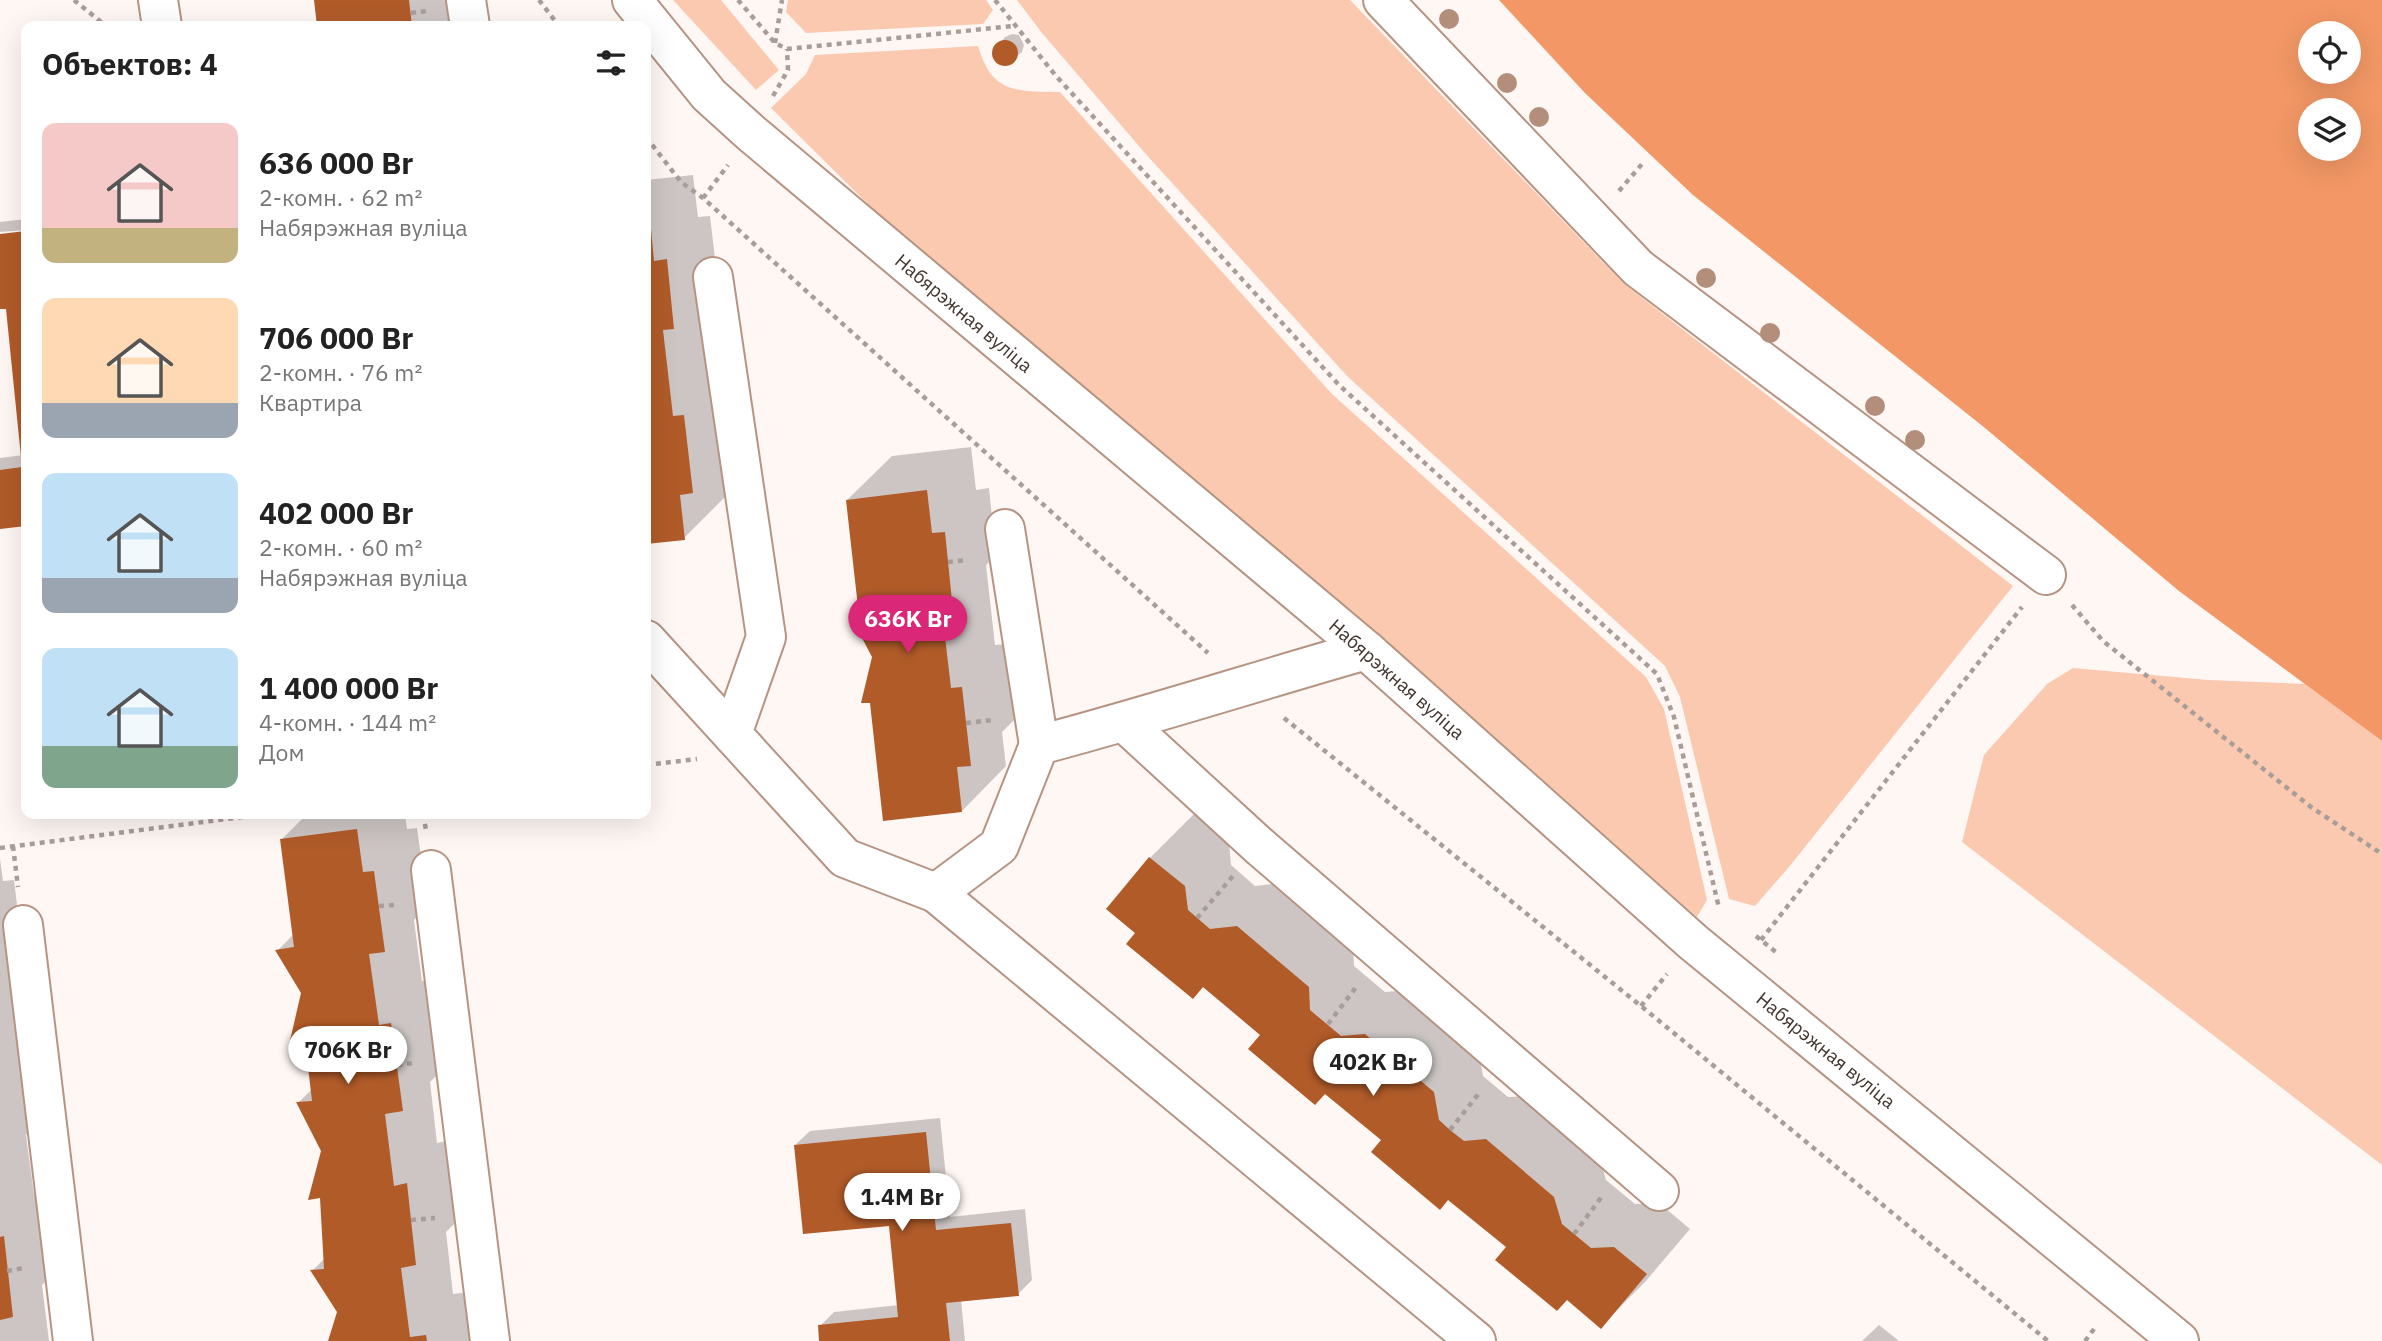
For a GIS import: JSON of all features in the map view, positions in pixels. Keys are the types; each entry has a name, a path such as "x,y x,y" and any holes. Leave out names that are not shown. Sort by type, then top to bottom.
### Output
{"street":[{"path":"158,0 161,21"},
{"path":"466,0 469,21"},
{"name":"Набярэжная вуліца","path":"632,0 649,21"},
{"path":"1383,0 1638,268 2046,575"},
{"name":"Набярэжная вуліца","path":"651,23 709,95 751,133 1366,650 1693,942 2179,1341"},
{"path":"713,277 766,637 732,734"},
{"path":"936,893 999,846 1039,745 1005,529"},
{"path":"651,645 845,858 936,893 1476,1341"},
{"path":"1039,745 1125,723 1243,685 1366,650"},
{"path":"1125,723 1258,845 1659,1191"},
{"path":"431,870 490,1341"},
{"path":"23,925 73,1341"}],"path":[{"path":"74,0 100,21"},
{"path":"539,0 555,21"},
{"path":"738,0 775,43 787,49 1014,26"},
{"path":"775,43 782,0"},
{"path":"995,0 1056,76 1339,385 1657,674 1674,717 1720,912"},
{"path":"651,143 681,182 714,207 1243,685 1641,1006 2048,1341"},
{"path":"1751,933 1761,940 2046,575 2103,641 2311,807 2382,855"},
{"path":"0,848 227,819"},
{"path":"1197,918 1258,845"},
{"path":"1328,1024 1384,953"},
{"path":"1450,1130 1506,1059"}],"shaded area":[{"path":"673,0 721,0 779,70 756,90"},
{"path":"788,0 986,0 993,10 983,24 806,33 786,12"},
{"path":"1017,0 1350,0 1623,283 2013,586 1755,906 1729,899 1680,697 1665,666 1347,376 1144,152"},
{"path":"1499,0 2382,0 2382,741 2179,591 1985,428 1693,195 1585,93"},
{"path":"978,46 991,73 1008,87 1060,92 1332,394 1646,677 1664,709 1707,900 1697,917 1245,523 893,229 771,108 806,74 815,55"},
{"path":"2073,668 2208,680 2305,684 2382,741 2382,1165 1962,842 1984,755 2047,684"}],"building":[{"path":"314,0 409,0 411,21 316,21"},
{"path":"1005,40 1014,44 1018,53 1014,62 1005,66 996,62 992,53 996,44"},
{"path":"651,229 654,261 667,259 674,329 663,330 673,416 684,415 693,493 680,495 685,540 651,543"},
{"path":"21,232 21,457 6,309 0,309 0,234"},
{"path":"21,467 21,527 0,529 0,470"},
{"path":"927,490 932,533 945,532 952,601 941,603 951,688 962,687 971,766 957,767 962,812 883,821 870,703 861,703 872,657 851,617 859,616 846,500"},
{"path":"357,829 363,872 374,871 385,952 369,954 379,1025 391,1023 403,1111 385,1114 394,1186 407,1183 416,1265 401,1268 410,1337 426,1335 427,1341 328,1341 337,1312 310,1270 324,1269 320,1198 308,1200 321,1151 296,1102 312,1101 305,1041 289,1045 301,993 275,950 294,947 280,839"},
{"path":"1149,857 1185,886 1188,910 1210,929 1237,926 1309,987 1310,1010 1341,1036 1365,1034 1434,1092 1439,1120 1450,1130 1464,1141 1486,1139 1554,1197 1562,1224 1591,1248 1614,1247 1647,1274 1601,1329 1567,1300 1557,1311 1495,1260 1506,1247 1448,1200 1440,1210 1371,1152 1381,1140 1325,1094 1315,1105 1248,1049 1260,1035 1203,987 1193,999 1126,944 1135,933 1106,909"},
{"path":"926,1132 936,1230 1011,1223 1019,1296 946,1303 950,1341 819,1341 818,1325 898,1317 889,1226 803,1234 794,1145"},
{"path":"4,1236 13,1317 0,1320 0,1237"}]}
